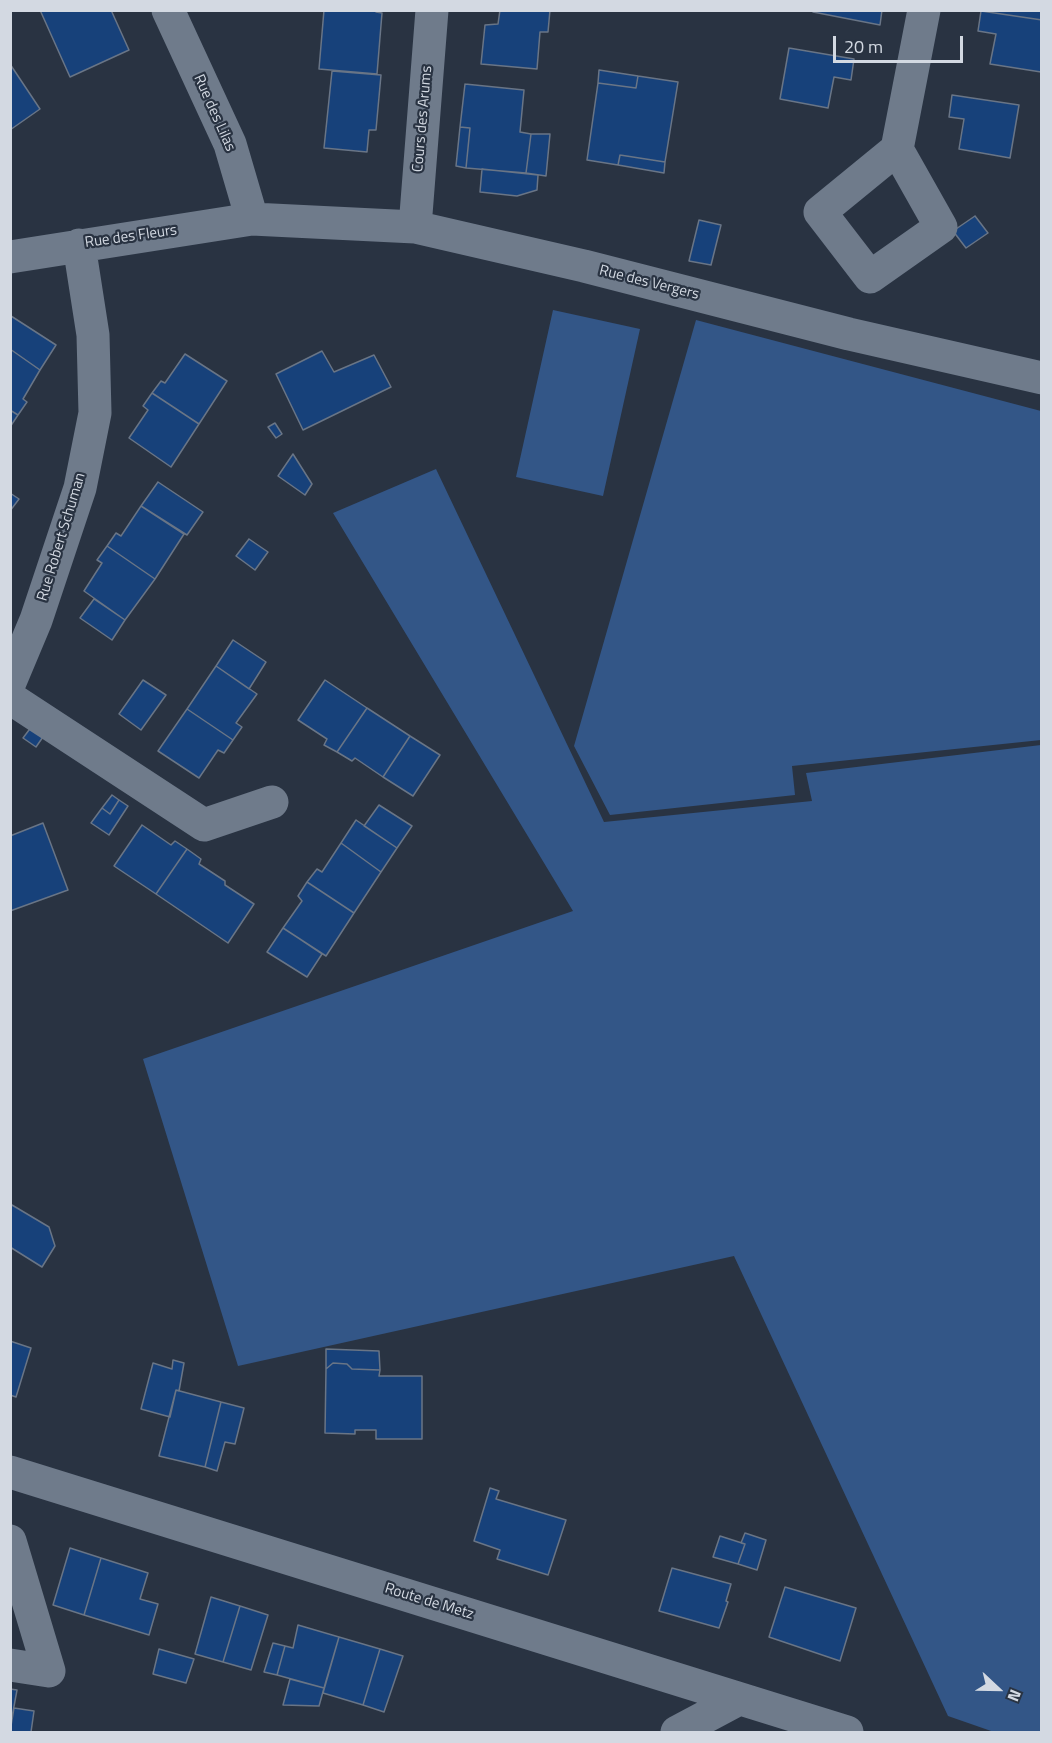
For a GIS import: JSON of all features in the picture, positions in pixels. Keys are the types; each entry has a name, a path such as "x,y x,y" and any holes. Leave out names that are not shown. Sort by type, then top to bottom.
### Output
{"street":[{"name":"Rue des Lilas","path":"168,10 230,144 252,219"},
{"name":"Cours des Arums","path":"415,227 432,10"},
{"path":"897,149 924,10"},
{"name":"Rue des Vergers","path":"252,219 415,227 584,266 849,334 1041,378"},
{"name":"Rue des Fleurs","path":"10,257 252,219"},
{"name":"Rue Robert Schuman","path":"10,682 36,620 80,488 95,413 93,335 79,245"},
{"path":"10,698 204,825 272,802"},
{"name":"Route de Metz","path":"10,1472 847,1732"},
{"path":"10,1541 50,1671 10,1665"},
{"path":"677,1732 739,1699"}],"shaded area":[{"path":"553,310 640,329 603,496 516,477"},
{"path":"696,320 1041,411 1041,740 792,766 795,795 610,815 574,746"},
{"path":"436,469 604,822 812,801 806,773 1041,745 1041,1732 994,1732 948,1716 734,1256 238,1366 143,1059 573,911 333,513"}],"building":[{"path":"40,10 111,10 129,50 70,77"},
{"path":"324,10 376,10 382,13 377,74 319,69"},
{"path":"500,10 550,10 548,32 540,32 537,69 481,64 485,25 498,24"},
{"path":"813,10 882,10 880,25 813,12"},
{"path":"981,10 1042,10 1042,20 981,11"},
{"path":"981,11 1042,20 1041,72 990,64 996,34 978,31"},
{"path":"789,48 854,59 851,80 834,77 828,108 780,99"},
{"path":"10,64 40,109 10,130"},
{"path":"599,70 638,76 636,88 598,83"},
{"path":"332,71 381,75 376,130 369,130 367,152 324,148"},
{"path":"638,76 678,82 665,162 620,155 618,165 587,160 598,83 636,88"},
{"path":"465,84 524,90 520,132 531,134 526,173 466,168 470,128 460,127"},
{"path":"952,95 1019,105 1010,158 959,149 964,119 949,117"},
{"path":"460,127 470,128 466,168 456,166"},
{"path":"531,134 550,134 546,176 526,173"},
{"path":"620,155 665,162 664,173 618,165"},
{"path":"482,169 538,175 537,190 517,196 480,192"},
{"path":"975,216 988,233 966,248 953,231"},
{"path":"699,220 721,225 711,265 689,261"},
{"path":"11,316 56,345 40,370 10,349"},
{"path":"10,349 40,370 23,399 27,402 18,415 10,410"},
{"path":"322,351 334,372 374,355 391,387 303,430 276,374"},
{"path":"185,354 227,381 199,424 152,393 161,381 165,383"},
{"path":"152,393 199,424 171,467 129,438 148,410 143,406"},
{"path":"10,410 18,415 10,427"},
{"path":"275,423 282,434 276,438 268,427"},
{"path":"293,454 312,484 305,495 278,476"},
{"path":"158,482 203,512 187,535 141,506"},
{"path":"10,493 19,499 10,511"},
{"path":"141,506 184,534 155,579 107,546 116,533 121,536"},
{"path":"249,539 268,552 255,570 236,556"},
{"path":"107,546 155,579 125,620 84,591 102,563 97,560"},
{"path":"94,599 125,620 112,640 80,618"},
{"path":"233,640 266,662 249,689 216,666"},
{"path":"216,666 257,694 236,723 242,727 233,740 187,709"},
{"path":"143,680 166,695 141,730 119,714"},
{"path":"325,680 367,708 337,752 324,745 327,739 298,720"},
{"path":"367,708 410,736 383,777 355,758 352,761 337,752"},
{"path":"187,709 233,740 224,753 218,750 199,778 158,751"},
{"path":"32,726 45,734 36,747 23,738"},
{"path":"410,736 440,755 413,796 383,777"},
{"path":"112,795 119,800 110,814 102,808"},
{"path":"119,800 128,806 109,835 91,823 102,808 110,814"},
{"path":"379,805 412,826 397,848 364,826"},
{"path":"356,820 397,848 381,872 341,843"},
{"path":"43,823 68,890 10,911 10,836"},
{"path":"142,825 171,845 175,841 187,849 156,894 114,866"},
{"path":"341,843 381,872 354,913 307,882 317,869 322,872"},
{"path":"187,849 201,859 199,864 254,904 228,943 156,894"},
{"path":"307,882 354,913 326,956 283,928 302,901 298,896"},
{"path":"283,928 322,954 307,977 267,952"},
{"path":"12,1205 49,1227 55,1246 42,1267 10,1247 10,1208"},
{"path":"10,1341 31,1348 16,1397 10,1395"},
{"path":"326,1349 379,1351 380,1370 352,1369 347,1364 333,1363 326,1369"},
{"path":"173,1360 184,1363 179,1391 176,1390 170,1417 141,1409 153,1363 172,1369"},
{"path":"333,1363 347,1364 352,1369 380,1370 379,1376 422,1376 422,1439 376,1439 376,1430 355,1430 355,1434 325,1433 326,1369"},
{"path":"176,1390 221,1402 205,1467 159,1456"},
{"path":"221,1402 244,1408 235,1444 225,1442 217,1471 205,1467"},
{"path":"490,1488 499,1491 496,1499 566,1520 548,1575 497,1559 500,1550 474,1541"},
{"path":"745,1533 766,1540 757,1570 738,1564 745,1544 741,1543"},
{"path":"720,1536 745,1544 738,1564 713,1557"},
{"path":"70,1548 101,1558 84,1615 53,1605"},
{"path":"101,1558 148,1573 140,1599 158,1604 149,1635 84,1615"},
{"path":"672,1568 731,1584 726,1601 728,1602 719,1628 659,1611"},
{"path":"785,1587 856,1608 840,1661 769,1637"},
{"path":"211,1597 240,1606 223,1662 195,1654"},
{"path":"240,1606 268,1615 251,1670 223,1662"},
{"path":"298,1625 339,1637 324,1688 277,1675 285,1646 293,1648"},
{"path":"339,1637 380,1649 363,1705 323,1693"},
{"path":"273,1643 285,1646 277,1675 264,1672"},
{"path":"159,1649 194,1659 186,1683 153,1674"},
{"path":"380,1649 403,1656 384,1712 363,1705"},
{"path":"290,1679 324,1688 319,1706 283,1705"},
{"path":"10,1689 17,1690 10,1728"},
{"path":"14,1708 34,1711 31,1732 10,1732"}]}
